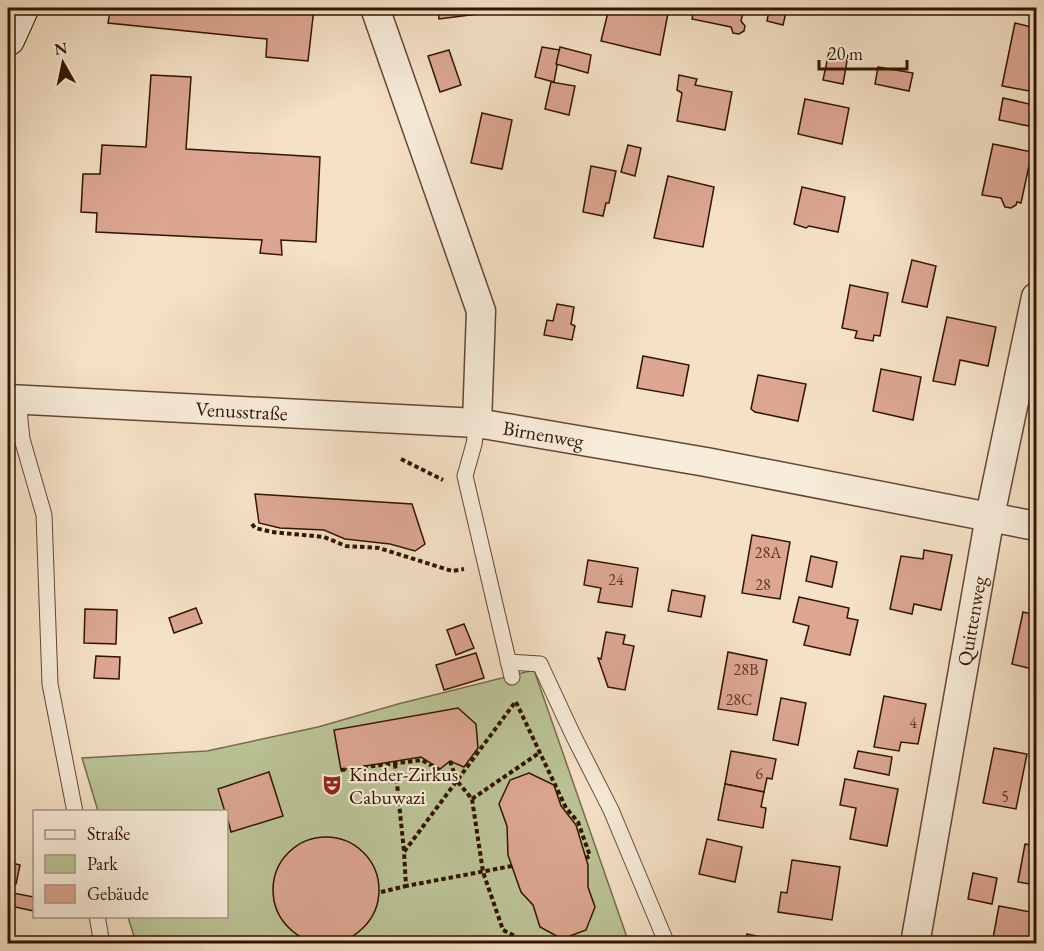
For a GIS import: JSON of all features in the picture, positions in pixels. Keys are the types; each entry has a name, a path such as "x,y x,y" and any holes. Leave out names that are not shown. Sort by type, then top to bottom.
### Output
{"street":[{"path":"8,39 22,8"},
{"name":"Birnenweg","path":"375,8 482,311 477,423 706,462 1036,526"},
{"name":"Quittenweg","path":"915,944 990,516 1036,297"},
{"name":"Venusstraße","path":"13,400 477,423"}],"lane":[{"path":"13,400 44,515 50,684 75,810"},
{"path":"477,423 465,476 510,669 540,664 611,810 667,944"},
{"path":"97,918 102,944"}],"path":[{"path":"401,459 469,493"},
{"path":"252,524 255,528 272,532 324,537 346,546 379,548 452,571"},
{"path":"510,669 516,701 566,808 578,822 590,856 586,858"},
{"path":"404,852 516,701"},
{"path":"472,799 539,753"},
{"path":"341,770 422,760 457,781 472,799 483,872 503,930 518,940 530,944"},
{"path":"450,761 457,781"},
{"path":"395,764 406,886"},
{"path":"381,892 512,866"}],"green space":[{"name":"Kinder-Zirkus Cabuwazi","path":"534,670 629,943 136,943 128,918 228,918 228,810 98,810 82,758 207,751 318,727 398,704"}],"building":[{"path":"90,8 314,8 308,61 266,57 267,39 108,23 110,11"},
{"path":"438,8 476,8 477,14 439,19"},
{"path":"609,8 669,8 660,55 601,41"},
{"path":"694,8 744,8 741,21 745,26 744,31 739,34 733,33 731,27 692,19"},
{"path":"765,8 787,8 783,25 767,21 769,11"},
{"path":"1015,23 1036,28 1036,71 1034,71 1029,91 1002,86"},
{"path":"542,47 560,50 554,82 535,77"},
{"path":"560,47 591,55 588,73 556,64"},
{"path":"449,50 461,85 440,92 428,56"},
{"path":"829,52 848,55 843,84 823,80"},
{"path":"878,67 913,73 909,91 875,84"},
{"path":"151,75 191,77 186,149 320,157 316,242 281,240 282,255 260,253 262,240 96,232 97,213 81,212 83,174 100,174 102,145 146,147"},
{"path":"679,75 697,79 695,85 732,92 725,130 677,121 682,93 677,90"},
{"path":"551,82 575,86 569,115 545,109"},
{"path":"1003,98 1034,105 1029,126 999,120"},
{"path":"805,99 849,108 842,144 798,134"},
{"path":"482,113 512,120 502,169 471,163"},
{"path":"993,144 1032,152 1021,203 1017,202 1011,208 1005,207 1001,198 982,195"},
{"path":"628,145 641,148 635,176 621,172"},
{"path":"591,166 616,171 609,203 606,203 603,216 583,212"},
{"path":"668,176 714,187 703,247 654,238"},
{"path":"802,187 845,197 838,232 794,224"},
{"path":"912,260 936,266 927,307 902,302"},
{"path":"850,285 888,293 880,336 874,335 873,341 855,338 857,331 842,328"},
{"path":"557,304 574,307 571,324 575,326 572,340 544,335 547,320 553,321"},
{"path":"947,317 996,327 988,366 960,360 955,385 933,381"},
{"path":"643,356 689,365 683,396 637,388"},
{"path":"881,369 921,377 913,420 873,411"},
{"path":"758,375 806,384 798,421 755,412 751,409"},
{"path":"255,494 412,504 425,544 415,551 390,544 345,539 324,530 280,528 259,523"},
{"path":"752,535 790,542 780,599 742,593"},
{"path":"924,550 952,555 941,610 914,604 912,614 890,609 901,556 923,559"},
{"path":"811,556 837,562 832,587 806,581"},
{"path":"588,560 638,568 632,607 598,602 601,588 584,585"},
{"path":"672,590 705,596 701,617 668,611"},
{"path":"799,597 849,608 847,618 858,620 850,655 804,645 809,626 793,622"},
{"path":"196,608 202,623 174,633 169,618"},
{"path":"85,609 117,610 116,644 84,643"},
{"path":"1023,612 1036,615 1036,670 1012,664"},
{"path":"464,624 474,648 456,655 447,630"},
{"path":"606,632 625,635 623,644 634,646 625,690 608,687 598,658 601,659"},
{"path":"728,652 767,660 757,715 718,709"},
{"path":"476,653 484,678 444,690 436,665"},
{"path":"96,656 120,657 119,679 94,678"},
{"path":"884,696 926,704 918,744 901,742 899,751 874,747"},
{"path":"781,698 806,703 798,745 773,740"},
{"path":"458,708 476,724 478,748 464,767 450,761 440,769 421,757 341,770 334,730"},
{"path":"994,748 1027,754 1016,809 983,803"},
{"path":"731,751 776,759 772,779 767,778 764,792 725,784"},
{"path":"858,751 892,757 889,775 854,768"},
{"path":"269,772 283,816 231,832 228,810 224,810 218,789"},
{"path":"529,773 554,785 561,806 576,825 588,865 588,887 595,907 586,930 562,939 540,927 533,905 521,892 508,855 507,826 499,804 510,780"},
{"path":"845,779 898,789 887,846 850,839 856,808 840,805"},
{"path":"725,784 764,792 761,807 766,808 763,828 718,820"},
{"path":"326,837 346,841 364,852 375,870 379,890 375,910 364,928 346,939 326,943 306,939 288,928 277,910 273,890 277,870 288,852 306,841"},
{"path":"707,839 742,847 735,882 699,874"},
{"path":"1025,844 1036,846 1036,885 1018,882"},
{"path":"792,860 840,867 832,920 778,912 781,892 787,893"},
{"path":"8,862 20,865 16,884 8,883"},
{"path":"973,873 997,878 992,904 968,899"},
{"path":"13,893 33,897 33,911 10,906"},
{"path":"999,906 1036,913 1036,944 993,938"},
{"path":"747,934 786,942 786,944 745,944"},
{"path":"507,937 521,944 487,944"}],"place":[{"name":"Kinder-Zirkus Cabuwazi","path":"332,785"}]}
